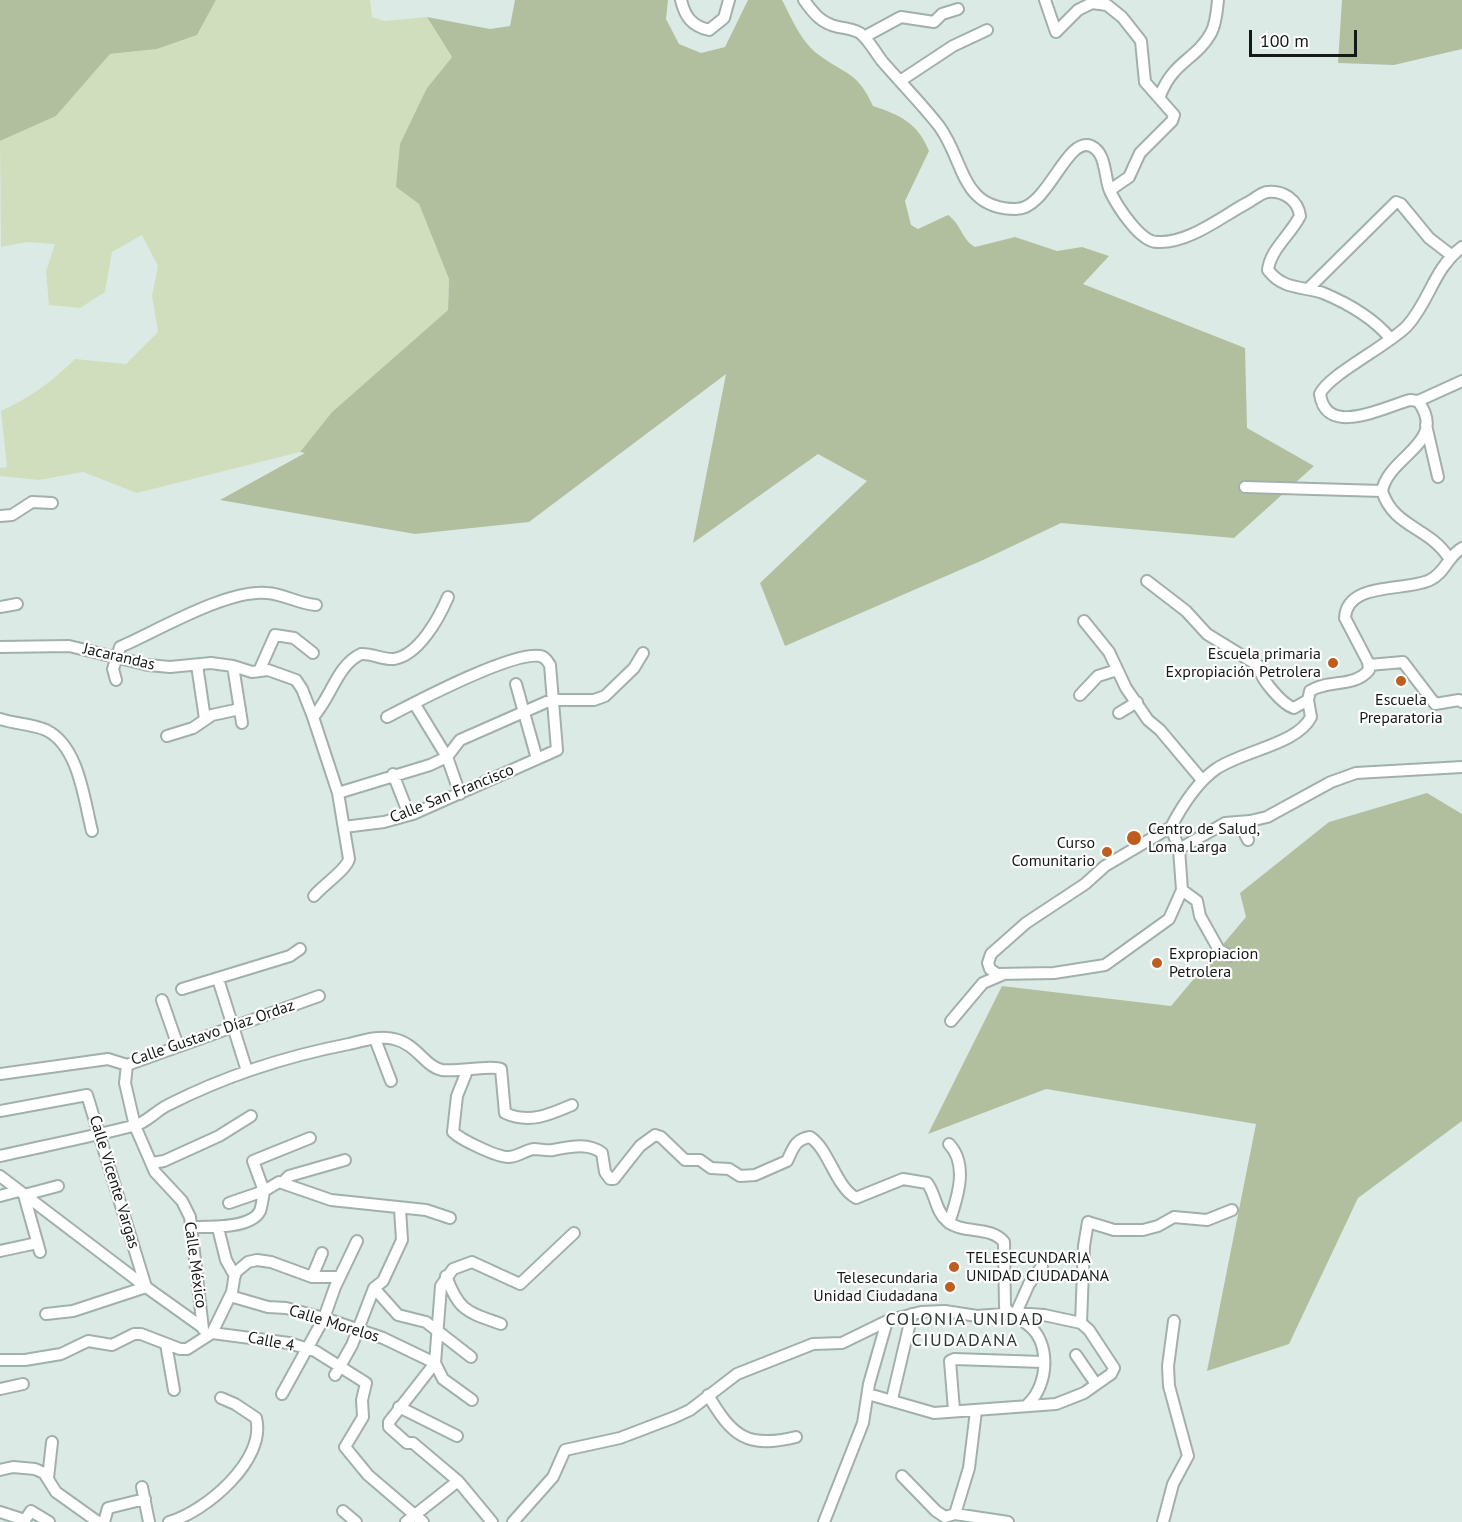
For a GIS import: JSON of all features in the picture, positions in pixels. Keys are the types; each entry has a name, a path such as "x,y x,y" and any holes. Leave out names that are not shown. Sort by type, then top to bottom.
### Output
{"street":[{"path":"681,0 684,11 691,22 709,30 724,18 729,0"},
{"path":"804,0 823,22 850,29 864,38 940,127 969,190 984,201 999,207 1018,209 1031,205 1043,193 1074,150 1083,146 1091,146 1099,152 1110,190 1137,231 1147,241 1157,243 1186,237 1267,192 1286,195 1293,199 1300,216 1295,227 1272,256 1268,270 1279,283 1308,289 1352,308 1390,338"},
{"path":"1045,0 1056,32 1078,10 1092,3 1107,5 1122,16 1141,41 1145,82 1172,109 1174,115 1172,121 1140,153 1129,177 1110,190"},
{"path":"1160,96 1173,69 1202,45 1212,32 1218,0"},
{"path":"864,38 901,17 934,22 942,14 958,9"},
{"path":"900,81 952,46 987,30"},
{"path":"1308,289 1396,202 1401,204 1429,238 1451,255"},
{"path":"1462,247 1451,255 1438,270 1406,326 1323,387 1321,401 1334,417 1344,418 1410,400 1418,401 1462,381"},
{"path":"1418,401 1424,409 1438,477"},
{"path":"1426,425 1416,448 1388,472 1382,491 1391,511 1401,521 1422,530 1440,544 1449,558"},
{"path":"1245,487 1382,491"},
{"path":"0,516 12,515 32,502 52,503"},
{"path":"1171,827 1179,849 1182,890 1169,919 1105,965 1054,973 997,974 990,969 988,963 991,954 1026,923 1085,884 1105,866 1171,827 1202,780 1229,761 1300,732 1311,717 1308,700 1310,691 1318,686 1359,679 1369,670 1369,665 1345,618 1349,603 1359,594 1403,589 1431,580 1441,573 1449,558 1462,548"},
{"path":"1147,581 1186,611 1207,634 1259,666 1259,673 1266,683 1288,706 1294,708 1308,700"},
{"path":"116,680 113,669 120,647 172,621 249,593 269,593 299,604 316,605"},
{"path":"314,896 348,863 338,793 313,717 324,706 345,665 361,654 392,659 416,649 439,617 448,597"},
{"path":"0,608 17,604"},
{"path":"1084,621 1109,652 1117,670 1148,720 1202,780"},
{"path":"259,671 275,635 294,638 313,653"},
{"name":"Jacarandas","path":"0,647 49,645 86,648 170,668 197,665 233,666 252,672 268,670 287,675 302,689 313,717"},
{"path":"338,793 393,774 430,765 447,757 460,740 551,700 594,700 605,696 634,668 643,653"},
{"path":"387,717 501,664 538,656 546,658 550,665 551,700"},
{"path":"1369,665 1403,662 1435,704 1459,700 1462,702"},
{"path":"197,665 205,719"},
{"path":"233,666 242,723"},
{"path":"1080,695 1098,676 1117,670"},
{"path":"516,684 537,759"},
{"name":"Calle San Francisco","path":"344,827 384,822 413,814 557,750 551,700"},
{"path":"1119,713 1137,702"},
{"path":"414,703 447,757 460,794"},
{"path":"167,736 193,728 212,715 240,709"},
{"path":"0,719 46,730 59,739 74,762 92,831"},
{"path":"1179,849 1225,822 1267,817 1331,782 1356,774 1462,767"},
{"path":"393,774 406,807 413,814"},
{"path":"1239,822 1248,840"},
{"path":"1182,890 1197,901 1200,916 1214,943 1219,950 1230,956"},
{"path":"182,989 290,956 300,950"},
{"path":"951,1021 983,984 1004,974"},
{"path":"218,979 247,1071"},
{"name":"Calle Gustavo Díaz Ordaz","path":"0,1074 108,1059 127,1065 319,996"},
{"path":"162,1000 178,1046"},
{"path":"375,1039 391,1081"},
{"path":"0,1156 135,1126 167,1105 247,1071 303,1054 375,1039 400,1041 420,1051 432,1066 441,1070 466,1071 495,1067 501,1069 505,1113 514,1118 532,1119 572,1105"},
{"name":"Calle México","path":"127,1065 125,1083 135,1126 155,1172 182,1202 189,1217 206,1333"},
{"path":"466,1071 457,1096 453,1132 462,1141 503,1157 519,1155 533,1149 551,1151 583,1146 597,1149 602,1153 605,1172 610,1179 614,1179 640,1146 655,1135 662,1137 684,1160 700,1160 711,1168 729,1169 740,1176 755,1175 787,1161 791,1148 801,1139 810,1137 816,1141 825,1159 852,1196 861,1197 903,1179 923,1181 929,1186 938,1209 949,1223 998,1235 1004,1242 1005,1307 1028,1324 1041,1343 1044,1382 1039,1393 1028,1404"},
{"name":"Calle Vicente Vargas","path":"0,1111 87,1095 97,1134 106,1153 146,1287"},
{"path":"152,1163 164,1161 219,1136 251,1116"},
{"path":"190,1227 218,1228 253,1219 260,1212 264,1191 253,1161 310,1138"},
{"path":"949,1144 956,1151 960,1167 954,1207 949,1223"},
{"path":"282,1183 289,1176 345,1160"},
{"path":"0,1176 80,1234 206,1333 230,1296 235,1276 241,1267 257,1260 312,1277 339,1277"},
{"path":"229,1203 264,1191 271,1184 282,1183 331,1200 426,1210 450,1218"},
{"path":"0,1196 58,1186"},
{"path":"0,1251 39,1247 21,1193"},
{"path":"337,1370 352,1345 356,1329 374,1288 383,1281 402,1240 400,1209"},
{"path":"1081,1323 1084,1246 1089,1222 1114,1230 1143,1230 1158,1226 1174,1217 1207,1220 1232,1210"},
{"path":"218,1228 226,1260 235,1276"},
{"path":"472,1400 443,1378 435,1363 441,1286 446,1276 458,1266 472,1262 510,1281 522,1283 574,1233"},
{"path":"282,1394 324,1318 339,1277 357,1241"},
{"path":"312,1277 322,1252"},
{"path":"1012,1314 1042,1266"},
{"path":"446,1276 452,1293 465,1311 501,1324"},
{"path":"46,1314 74,1311 146,1287"},
{"path":"374,1288 398,1315 426,1322 471,1357"},
{"name":"Calle Morelos","path":"230,1296 268,1307 286,1308 324,1318 356,1329 435,1363"},
{"path":"517,1518 553,1477 565,1450 620,1438 664,1422 690,1410 738,1374 813,1344 842,1343 887,1321 912,1314 945,1311 977,1316 1044,1315 1081,1323 1089,1330 1114,1368 1111,1374 1072,1402 1056,1404 1028,1404 976,1411 954,1410 934,1413 892,1399 868,1394"},
{"path":"892,1399 912,1314"},
{"path":"824,1522 856,1445 887,1321"},
{"path":"1163,1522 1173,1484 1188,1456 1169,1386 1168,1366 1174,1321"},
{"name":"Calle 4","path":"0,1360 25,1360 61,1354 88,1341 112,1345 134,1334 141,1334 187,1349 206,1333 269,1340 307,1348 337,1370 366,1383 362,1400 363,1417 345,1447 368,1475 420,1519"},
{"path":"166,1344 174,1390"},
{"path":"1076,1354 1096,1384"},
{"path":"954,1410 950,1362 954,1359 1043,1362"},
{"path":"435,1363 399,1407 388,1425 407,1443 413,1443 458,1481 492,1522"},
{"path":"0,1389 23,1384"},
{"path":"708,1395 724,1422 748,1441 777,1442 796,1437"},
{"path":"169,1522 188,1514 239,1474 255,1446 256,1418 221,1398"},
{"path":"399,1407 458,1436"},
{"path":"955,1514 969,1468 976,1411"},
{"path":"48,1478 52,1442"},
{"path":"0,1470 35,1469 48,1478 56,1492 98,1522"},
{"path":"902,1476 936,1511 945,1517 955,1514 1008,1522"},
{"path":"406,1522 420,1519 458,1481"},
{"path":"142,1487 149,1522"},
{"path":"104,1522 108,1508 145,1499"},
{"path":"343,1510 356,1522"},
{"path":"0,1512 25,1520 32,1511 49,1522"}],"green space":[{"path":"0,0 216,0 197,35 157,49 110,54 56,116 0,141"},
{"path":"216,0 370,0 372,17 385,21 427,17 452,57 427,88 396,187 419,204 449,279 448,310 332,412 300,452 137,493 83,472 39,480 0,476 0,468 7,467 1,411 40,388 75,359 126,364 158,332 152,296 158,266 142,235 112,252 105,292 80,308 49,305 46,271 55,244 27,242 1,247 0,141 56,116 110,54 157,49 197,35"},
{"path":"515,0 668,0 666,19 679,44 701,53 725,47 748,0 782,0 798,30 813,50 856,80 873,106 907,121 925,141 929,151 905,201 911,225 918,229 948,215 975,247 1015,237 1057,251 1082,247 1109,256 1083,284 1245,348 1247,428 1314,466 1234,538 1061,523 983,560 785,646 760,583 867,481 818,454 693,543 726,374 529,522 415,534 220,500 305,453 300,452 332,412 448,310 449,279 419,204 396,187 400,144 427,88 452,57 427,17 490,29 510,26"},
{"path":"1342,0 1462,0 1462,49 1394,65 1338,63"},
{"path":"1427,793 1462,814 1462,1121 1358,1198 1289,1344 1207,1371 1256,1124 1046,1089 928,1134 1002,986 1171,1006 1246,917 1240,893 1329,822"}],"place":[{"name":"Escuela primaria Expropiación Petrolera","path":"1333,663"},
{"name":"Escuela Preparatoria","path":"1401,681"},
{"name":"Centro de Salud, Loma Larga","path":"1134,838"},
{"name":"Curso Comunitario","path":"1107,852"},
{"name":"Expropiacion Petrolera","path":"1157,963"},
{"name":"TELESECUNDARIA UNIDAD CIUDADANA","path":"954,1267"},
{"name":"Telesecundaria Unidad Ciudadana","path":"950,1287"}],"district":[{"name":"COLONIA UNIDAD CIUDADANA","path":"965,1330"}]}
